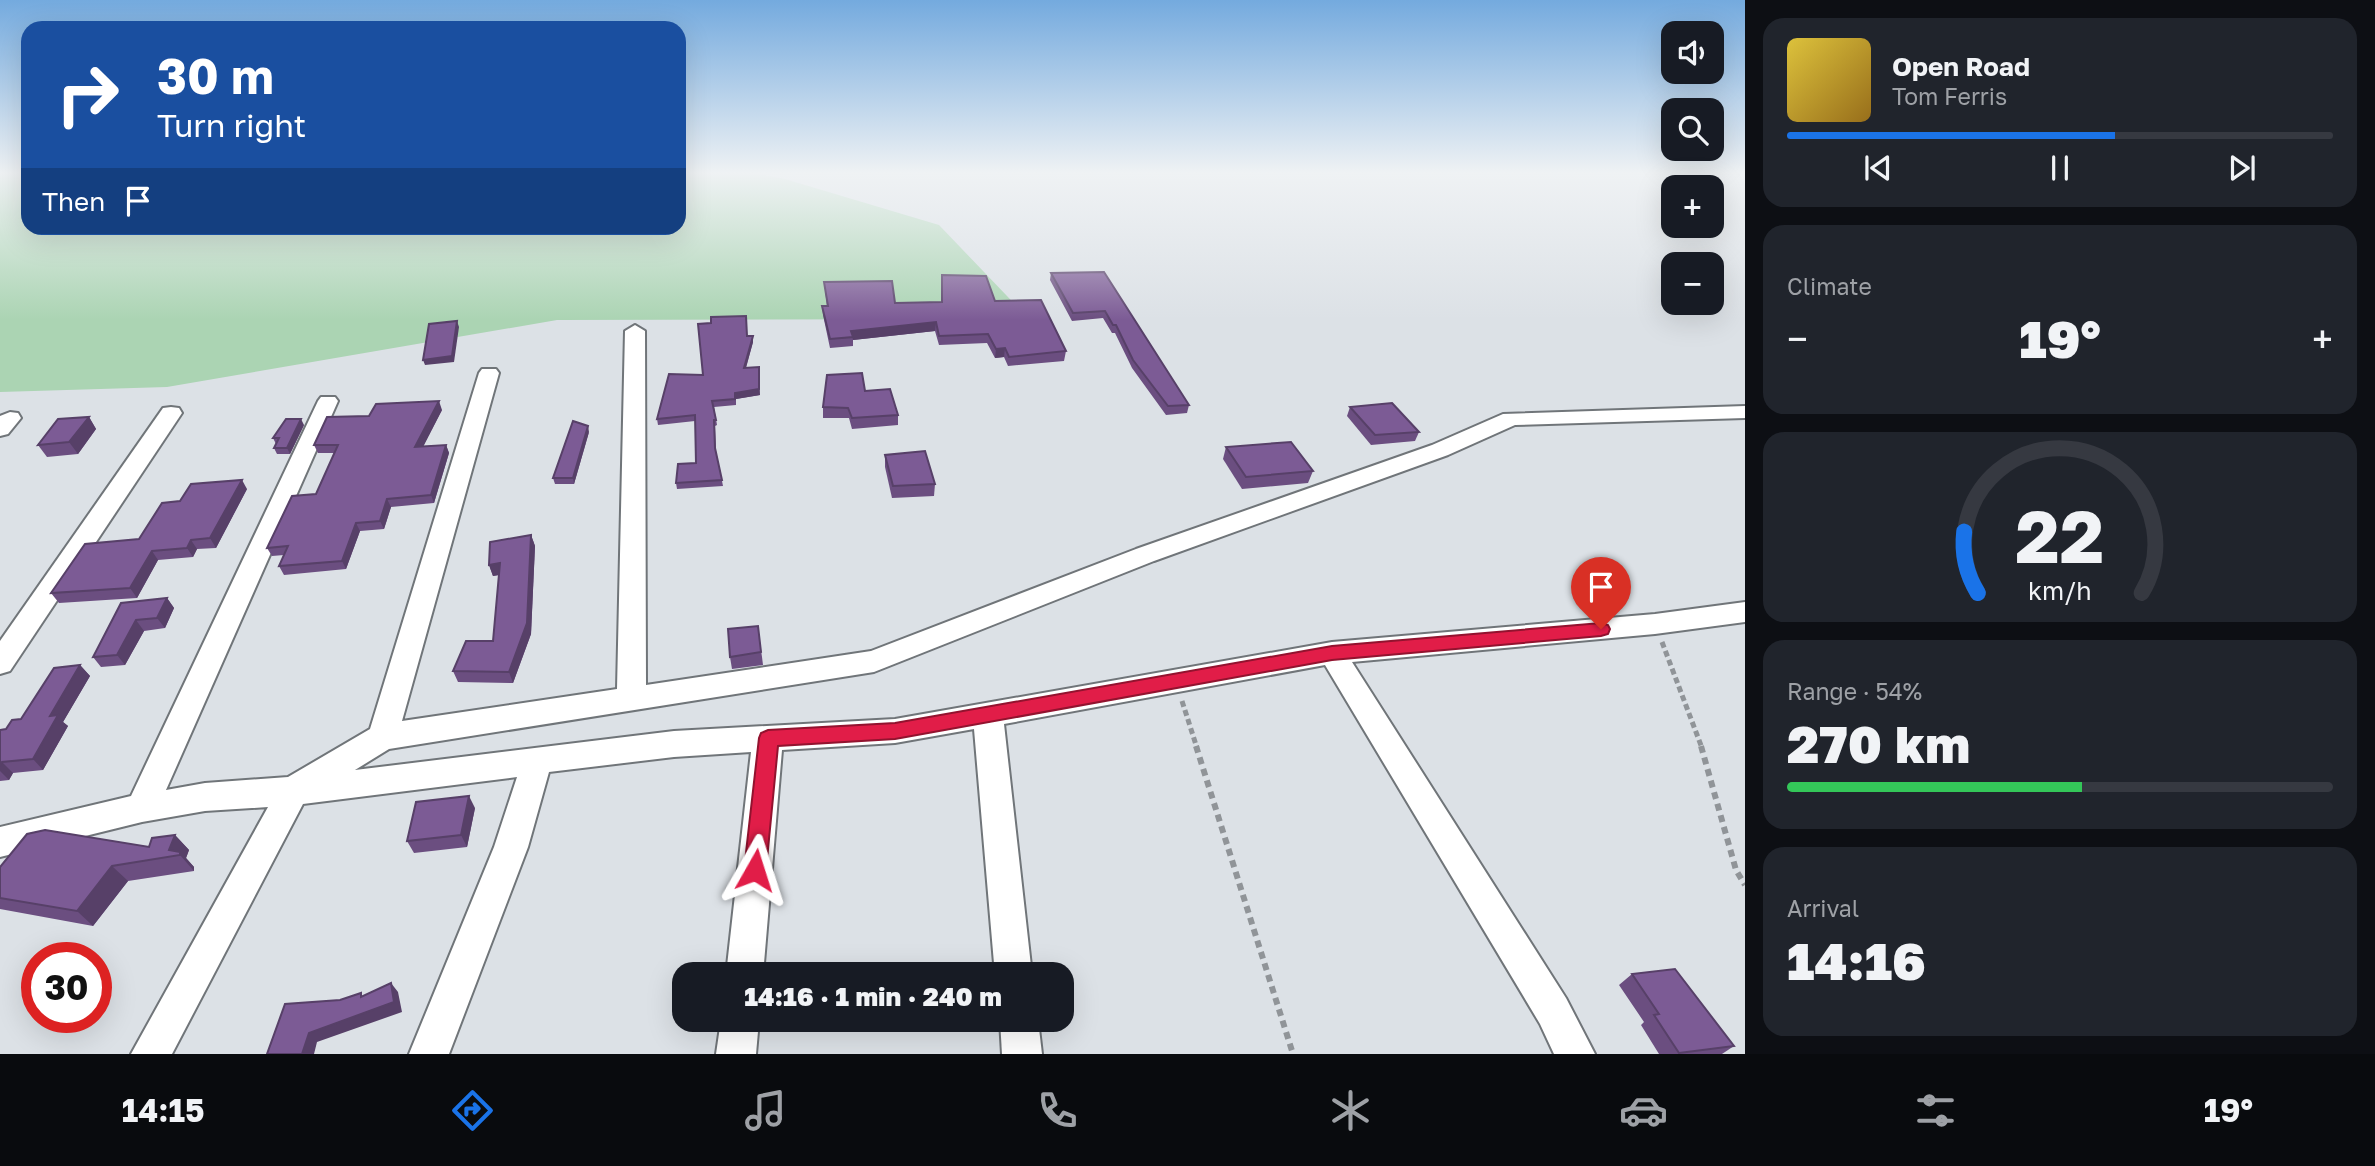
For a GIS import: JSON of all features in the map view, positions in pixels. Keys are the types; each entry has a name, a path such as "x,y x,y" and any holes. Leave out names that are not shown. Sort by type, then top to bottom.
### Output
{"street":[{"path":"631,699 635,331"},
{"path":"383,737 489,373"},
{"path":"142,808 328,401"},
{"path":"151,1054 293,791 383,737 874,661 1145,555 1440,450 1511,419 1745,412"},
{"path":"0,663 172,413"},
{"path":"0,874 13,840 142,808 205,797 293,791 674,744 895,731 1332,653 1655,625 1745,612"},
{"path":"1332,653 1553,1011 1575,1054"},
{"path":"988,715 1013,962"},
{"path":"745,962 768,738"},
{"path":"429,1054 511,847 537,762"},
{"path":"736,1054 739,1032"},
{"path":"1019,1032 1022,1054"}],"path":[{"path":"1655,625 1705,757 1736,870 1745,885"},
{"path":"1176,681 1293,1054"}],"green space":[{"path":"0,222 21,222 21,235 686,235 686,222 930,222 939,225 1029,319 557,320 167,387 0,392"}],"building":[{"path":"1104,272 1189,405 1168,406 1133,360 1116,325 1113,325 1105,311 1073,313 1051,273"},
{"path":"942,275 986,276 995,301 1041,300 1066,351 1009,357 1005,348 996,349 988,334 939,336 936,322 851,331 853,337 830,339 822,306 828,306 824,282 892,281 895,303 942,302"},
{"path":"746,316 747,336 753,336 744,368 759,367 759,389 735,393 735,399 712,401 716,420 715,448 722,480 676,483 678,464 696,463 695,415 657,419 669,374 703,375 698,324 711,323 711,317"},
{"path":"457,321 452,356 423,360 429,324"},
{"path":"862,373 865,391 890,389 898,415 852,418 848,408 823,407 827,375"},
{"path":"439,401 415,447 446,445 431,495 387,499 380,521 356,523 342,561 279,566 288,546 267,548 292,496 316,494 338,445 314,445 327,417 369,416 376,404"},
{"path":"1392,403 1419,432 1375,435 1350,407"},
{"path":"89,417 69,442 38,445 58,419"},
{"path":"286,419 301,419 287,448 274,448 279,438 273,438"},
{"path":"573,421 588,426 573,478 553,478"},
{"path":"1291,442 1313,471 1246,477 1226,447"},
{"path":"925,451 935,484 893,486 885,455"},
{"path":"242,480 210,538 191,540 187,548 152,551 130,588 51,593 85,544 139,539 162,503 180,501 191,484"},
{"path":"531,535 527,623 509,672 453,671 466,641 493,641 500,563 489,565 490,542"},
{"path":"167,598 157,618 136,620 117,655 93,657 121,603"},
{"path":"758,626 761,652 730,657 728,629"},
{"path":"80,665 50,716 58,715 33,759 2,762 0,765 0,730 6,729 12,720 21,719 54,668"},
{"path":"469,796 461,835 407,841 416,802"},
{"path":"45,830 149,847 152,838 175,835 169,850 180,852 180,855 112,866 77,911 0,898 0,867 27,834"},
{"path":"1675,969 1734,1046 1679,1053 1654,1015 1659,1014 1632,974"},
{"path":"391,983 394,1002 309,1033 302,1054 267,1054 285,1004 340,1000 361,993 361,997"}],"route":[{"path":"755,870 768,738 895,731 1332,653 1601,629"}]}
